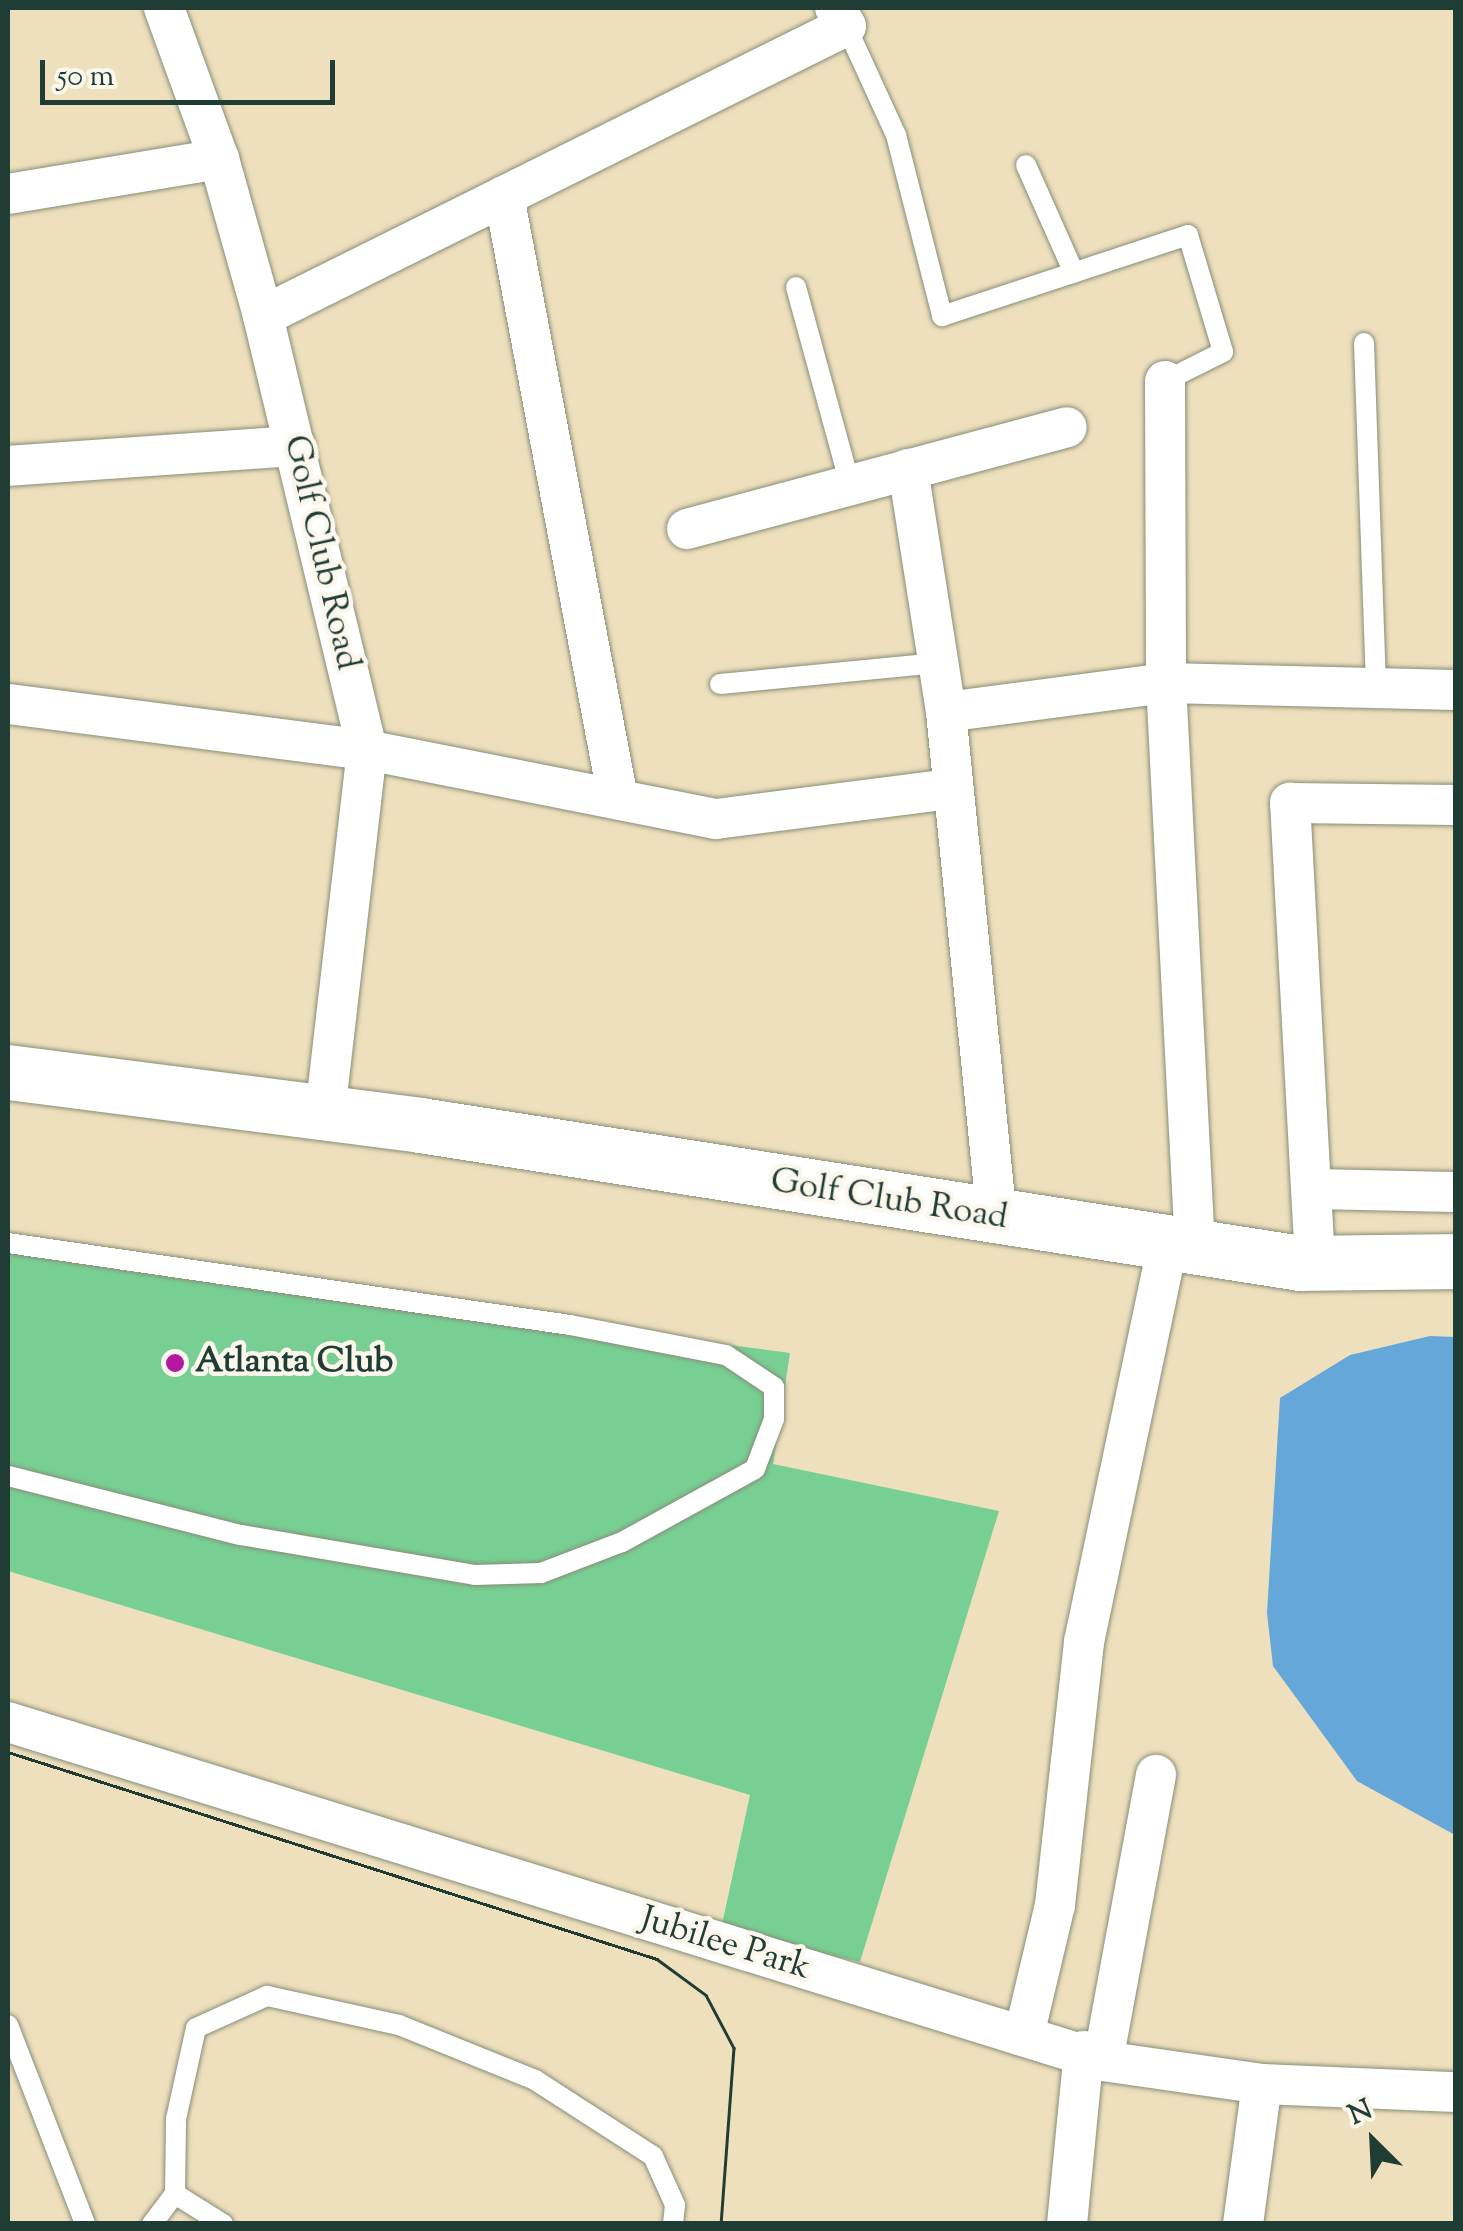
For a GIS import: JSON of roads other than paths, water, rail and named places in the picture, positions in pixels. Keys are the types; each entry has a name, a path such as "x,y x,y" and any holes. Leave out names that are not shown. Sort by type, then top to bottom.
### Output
{"street":[{"name":"Golf Club Road","path":"164,8 219,159 263,316 367,750 324,1112"},
{"path":"263,316 504,196 840,16"},
{"path":"8,194 219,159"},
{"path":"504,196 618,800"},
{"path":"1024,2036 1054,1905 1084,1642 1181,1245 1166,683 1165,381"},
{"path":"687,529 1067,428"},
{"path":"8,466 295,446"},
{"path":"908,469 946,712 997,1219"},
{"path":"946,712 1166,683 1456,690"},
{"path":"8,704 367,750 716,819 951,789"},
{"path":"1314,1263 1290,803 1456,806"},
{"name":"Golf Club Road","path":"8,1072 324,1112 997,1219 1314,1263 1456,1261"},
{"path":"1312,1189 1456,1192"},
{"name":"Jubilee Park","path":"8,1722 1093,2056 1262,2084 1456,2092"},
{"path":"1067,2224 1093,2056 1156,1776"},
{"path":"1243,2224 1262,2084"}],"lane":[{"path":"840,16 896,134 942,316 1188,236 1223,352 1165,381"},
{"path":"1026,166 1074,273"},
{"path":"796,287 850,485"},
{"path":"1364,343 1376,688"},
{"path":"720,684 938,663"},
{"path":"8,1244 570,1325 726,1355 774,1386 774,1419 754,1469 622,1542 542,1572 475,1575 240,1536 8,1476"},
{"path":"152,2224 176,2194 176,2119 196,2028 267,1996 399,2025 535,2080 653,2156 674,2206 673,2224"},
{"path":"8,2025 85,2224"},
{"path":"176,2194 223,2224"}],"water":[{"path":"1430,1336 1455,1337 1455,1835 1357,1781 1273,1666 1267,1613 1280,1398 1350,1355"}],"tram line":[{"path":"8,1752 657,1959 706,1995 734,2048 721,2224"}],"place":[{"name":"Atlanta Club","path":"175,1363"}]}
